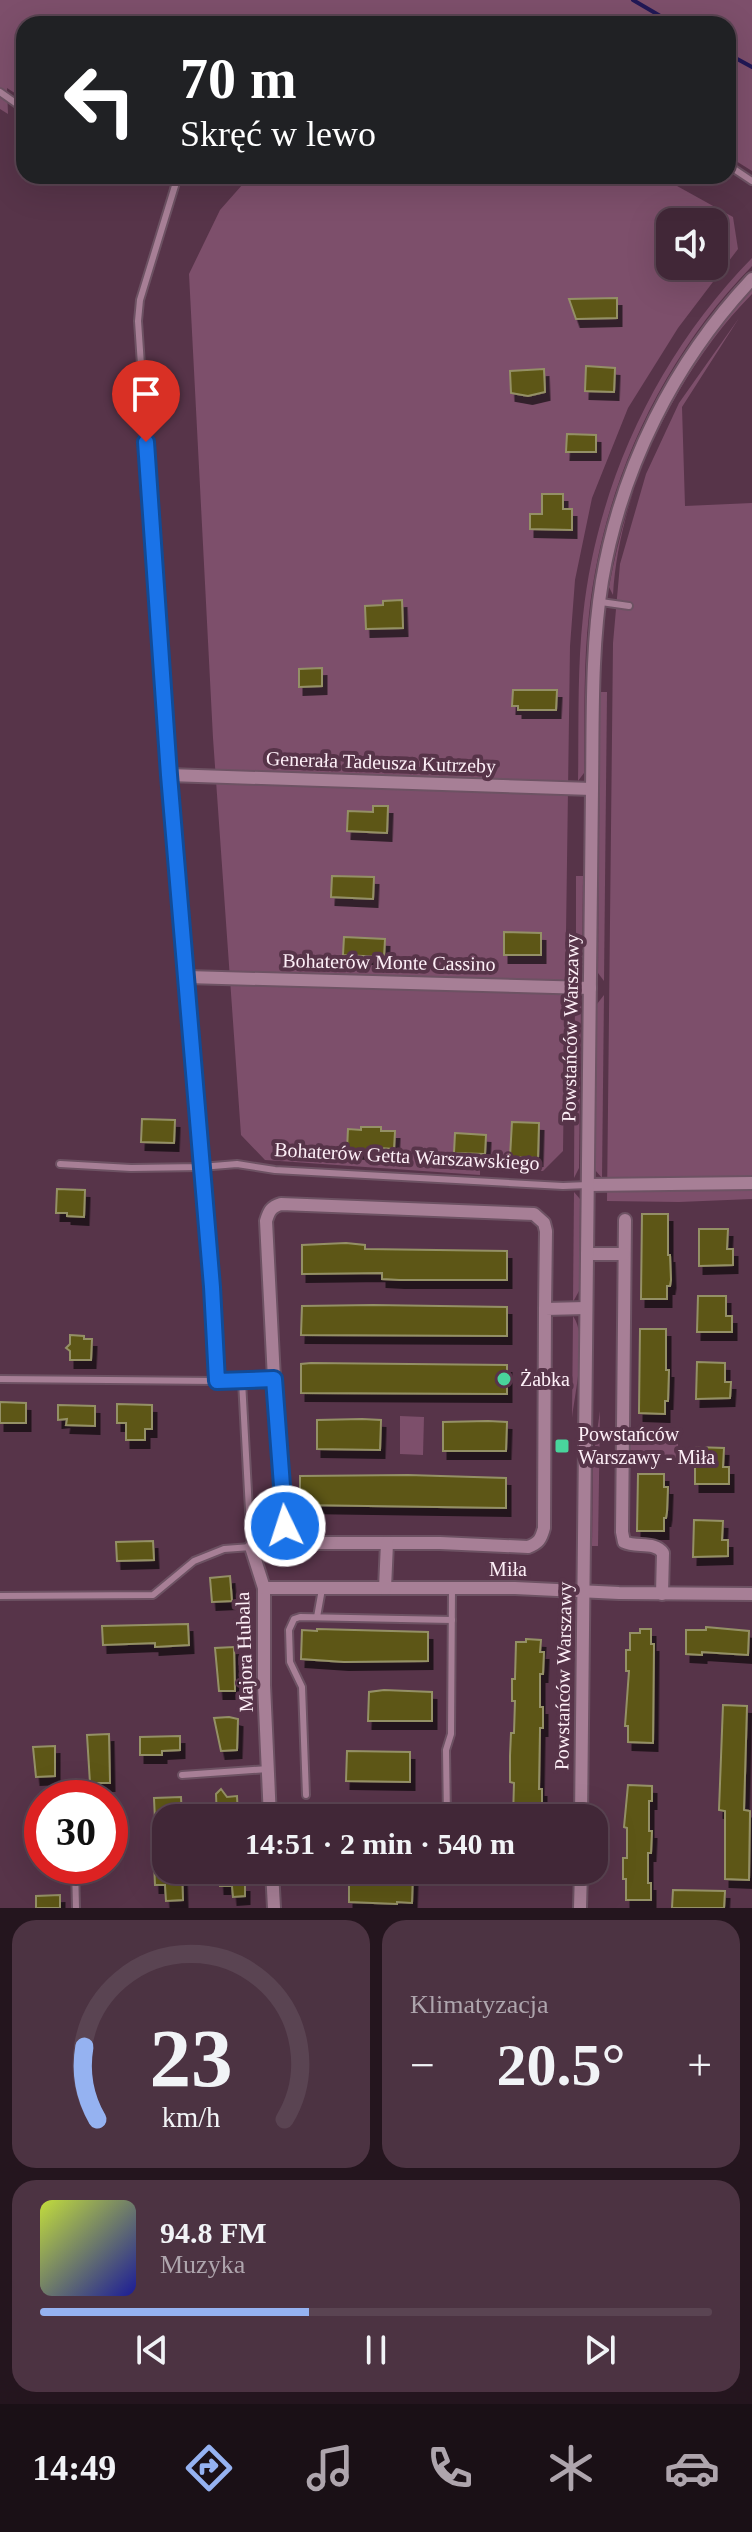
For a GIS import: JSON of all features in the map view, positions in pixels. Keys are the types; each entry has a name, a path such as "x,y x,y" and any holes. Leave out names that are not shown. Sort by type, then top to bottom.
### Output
{"street":[{"name":"Powstańców Warszawy","path":"581,1804 592,789 594,656 599,602 618,510 652,423 687,361 712,325 752,279"},
{"name":"Generała Tadeusza Kutrzeby","path":"169,775 592,789"},
{"name":"Bohaterów Monte Cassino","path":"187,977 590,988"},
{"name":"Bohaterów Getta Warszawskiego","path":"588,1185 752,1183"},
{"path":"281,1204 534,1214 544,1223 546,1231 545,1309 544,1528 541,1539 528,1547 440,1543 307,1543 288,1537 274,1379 266,1221 269,1210 281,1204"},
{"path":"625,1220 622,1532 624,1542 655,1546 663,1553 662,1594"},
{"path":"587,1254 624,1254"},
{"path":"545,1309 586,1308"},
{"path":"385,1588 387,1543"},
{"name":"Majora Hubala","path":"251,1547 264,1588 264,1685 269,1804"},
{"name":"Miła","path":"264,1588 752,1594"},
{"path":"273,1884 274,1908"},
{"path":"580,1908 581,1884"}],"lane":[{"path":"175,184 140,300 138,321 169,775 217,1381"},
{"path":"599,602 629,606"},
{"name":"Bohaterów Getta Warszawskiego","path":"60,1164 131,1168 237,1164 291,1171 588,1185"},
{"path":"0,1379 274,1379"},
{"name":"Majora Hubala","path":"242,1381 251,1547"},
{"path":"0,1596 153,1595 194,1561 224,1549 251,1547"},
{"path":"317,1617 322,1588"},
{"path":"447,1804 446,1750 451,1734 452,1588"},
{"path":"306,1795 302,1687 290,1662 289,1630 294,1619 452,1620"},
{"path":"182,1775 268,1769"},
{"path":"75,1884 76,1908"}],"shaded area":[{"path":"0,0 752,0 752,171 736,161 736,16 16,16 16,94 7,88 8,114 0,109"},
{"path":"243,184 673,184 717,208 656,208 656,280 714,280 678,328 628,408 592,498 575,580 570,646 563,1151 543,1171 480,1168 480,1175 265,1160 241,1135 213,738 189,274 220,210"},
{"path":"728,214 733,217 738,249 728,262"},
{"path":"752,258 752,266 719,302 664,383 623,472 596,566 589,614 584,773 578,781 583,616 590,566 602,517 618,470 661,378 718,295"},
{"path":"752,289 752,294 725,324 677,394 642,469 659,428 678,391 700,355"},
{"path":"739,318 682,407 685,506 752,503 752,1199 607,1201 613,643 620,564 646,474 679,403"},
{"path":"636,485 618,555 613,595 609,587 618,546 629,506"},
{"path":"600,692 607,692 604,981 598,973"},
{"path":"576,876 583,876 582,972 576,981"},
{"path":"575,995 581,1005 579,1168 574,1178"},
{"path":"604,995 602,1178 595,1170 597,1004"},
{"path":"574,1192 580,1199 579,1291 573,1302"},
{"path":"573,1316 580,1337 580,1350 572,1418"},
{"path":"600,1411 598,1546 592,1546 593,1460"},
{"path":"400,1416 424,1417 423,1455 400,1454"},
{"path":"630,1428 678,1428 678,1458 629,1458"}],"building":[{"path":"617,298 617,318 576,319 569,299"},
{"path":"586,366 615,368 614,392 585,391"},
{"path":"544,369 545,392 528,396 511,393 510,371"},
{"path":"567,434 596,435 596,452 566,452"},
{"path":"542,494 563,494 563,509 572,509 572,530 530,529 530,514 542,514"},
{"path":"402,600 403,628 366,629 365,606"},
{"path":"322,668 322,686 299,687 299,669"},
{"path":"513,690 557,690 556,710 518,710 518,706 512,706"},
{"path":"373,806 388,806 387,833 347,831 348,811 373,812"},
{"path":"332,876 374,877 373,899 331,897"},
{"path":"504,932 541,933 541,955 504,955"},
{"path":"344,937 385,939 384,957 343,955"},
{"path":"142,1119 175,1120 174,1143 141,1142"},
{"path":"512,1122 539,1123 538,1158 510,1157"},
{"path":"361,1127 395,1131 394,1149 380,1148 380,1152 347,1150 348,1129 361,1130"},
{"path":"455,1133 486,1135 485,1154 454,1153"},
{"path":"57,1189 85,1190 84,1217 56,1213"},
{"path":"642,1214 668,1214 671,1280 670,1286 667,1286 667,1299 641,1299"},
{"path":"699,1229 728,1229 727,1249 733,1249 733,1265 699,1266"},
{"path":"302,1245 365,1245 365,1249 507,1251 507,1280 382,1279 382,1273 302,1274"},
{"path":"698,1296 726,1296 726,1316 732,1316 732,1332 697,1332"},
{"path":"302,1306 507,1307 507,1336 301,1335"},
{"path":"640,1329 666,1329 666,1370 669,1370 665,1414 639,1413"},
{"path":"70,1335 92,1339 91,1360 70,1360 70,1351 66,1348 70,1344"},
{"path":"697,1362 725,1363 725,1382 731,1382 730,1398 696,1399"},
{"path":"301,1364 507,1365 507,1394 301,1393"},
{"path":"0,1402 26,1403 26,1423 0,1423"},
{"path":"117,1404 152,1405 152,1429 145,1429 145,1440 126,1440 126,1423 117,1423"},
{"path":"58,1405 95,1406 95,1426 66,1425 67,1419 58,1420"},
{"path":"317,1420 381,1420 380,1450 317,1449"},
{"path":"443,1422 507,1422 506,1451 443,1451"},
{"path":"695,1447 724,1448 723,1467 729,1467 729,1484 695,1484"},
{"path":"638,1474 664,1474 664,1487 668,1487 664,1531 637,1531"},
{"path":"300,1476 506,1478 506,1508 300,1505"},
{"path":"694,1520 723,1521 722,1540 728,1540 728,1556 693,1557"},
{"path":"153,1541 154,1560 117,1561 116,1542"},
{"path":"230,1576 232,1601 212,1602 210,1578"},
{"path":"188,1624 189,1645 103,1645 102,1626"},
{"path":"706,1627 749,1631 748,1655 686,1654 686,1630 706,1630"},
{"path":"640,1629 651,1629 651,1644 654,1644 653,1743 628,1742 628,1726 625,1726 629,1671 626,1671 626,1650 630,1650 630,1633 640,1633"},
{"path":"302,1630 428,1632 428,1661 301,1659"},
{"path":"526,1639 541,1640 540,1652 544,1652 543,1674 540,1674 543,1728 540,1728 539,1789 542,1789 542,1804 513,1804 514,1783 510,1782 515,1701 512,1701 512,1679 515,1679 516,1642 526,1642"},
{"path":"234,1647 235,1691 219,1691 215,1648"},
{"path":"369,1692 432,1692 432,1721 368,1721"},
{"path":"723,1705 747,1706 744,1810 750,1811 749,1880 725,1879 725,1811 719,1810"},
{"path":"214,1718 238,1719 237,1750 221,1751"},
{"path":"109,1734 110,1780 90,1780 87,1735"},
{"path":"180,1736 180,1750 162,1751 162,1755 140,1755 140,1737"},
{"path":"55,1746 55,1776 36,1777 33,1747"},
{"path":"347,1751 410,1752 410,1782 346,1781"},
{"path":"628,1785 652,1786 652,1801 649,1801 651,1853 648,1853 651,1900 626,1900 623,1858 627,1858 627,1828 624,1827"},
{"path":"221,1789 227,1797 237,1796 237,1804 216,1804 216,1794"},
{"path":"181,1797 181,1804 154,1804 154,1798"},
{"path":"182,1884 183,1900 166,1901 165,1885 155,1885"},
{"path":"245,1884 245,1896 233,1897 232,1886 220,1886"},
{"path":"349,1884 413,1884 412,1903 349,1902"},
{"path":"673,1890 725,1891 724,1908 672,1908"},
{"path":"60,1895 60,1908 36,1908 36,1896"}],"waterway":[{"path":"633,0 660,16"},
{"path":"736,58 752,67"}],"place":[{"name":"Żabka","path":"504,1379"},
{"name":"Powstańców Warszawy - Miła","path":"562,1446"}],"route":[{"path":"146,442 217,1381 274,1379 285,1526"}]}
